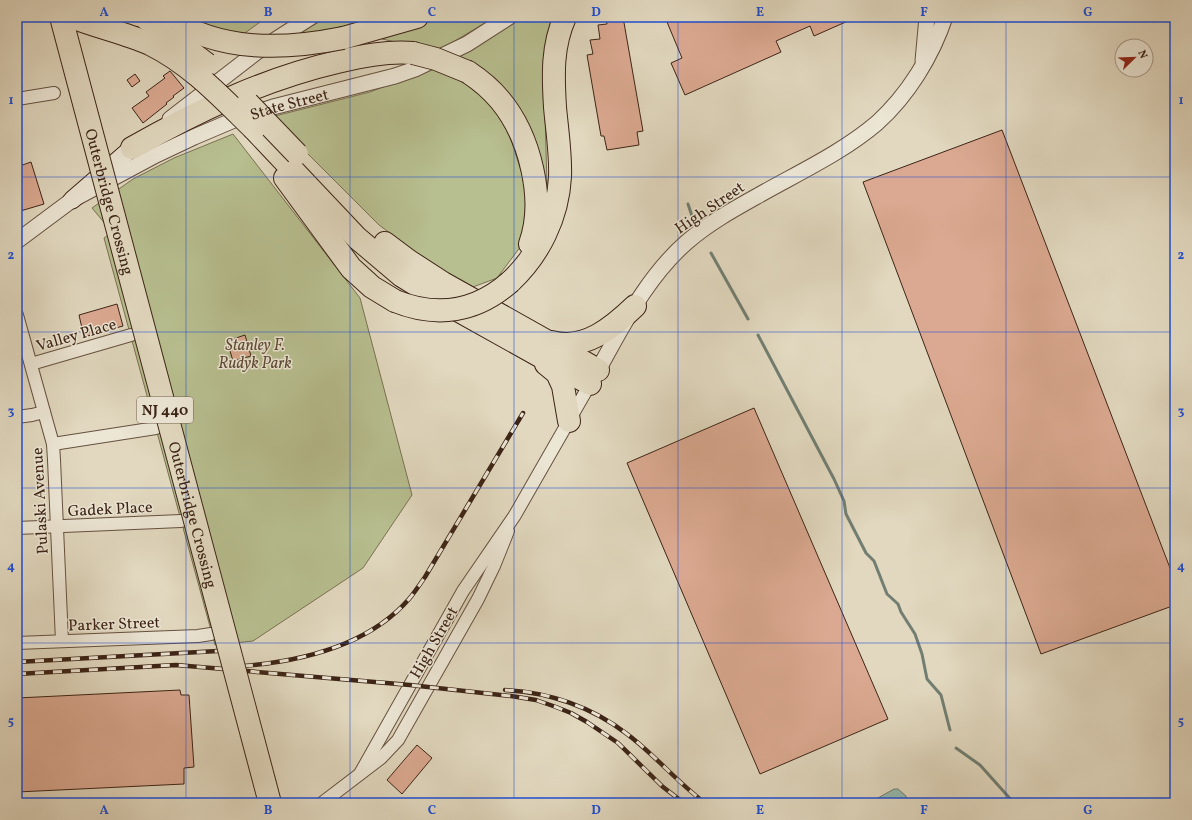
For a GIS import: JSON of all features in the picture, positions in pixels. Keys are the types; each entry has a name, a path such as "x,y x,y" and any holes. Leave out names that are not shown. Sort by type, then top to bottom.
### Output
{"highway":[{"name":"Outerbridge Crossing","path":"61,17 270,803"},
{"name":"Outerbridge Crossing","path":"72,17 282,803"},
{"path":"72,17 135,38 170,55 191,70 216,92 288,163 399,254 540,346 594,377"},
{"path":"144,17 188,49 222,77 288,163 295,194 348,265 372,287 395,301 428,310 456,310 474,304 497,293 527,264 543,238 558,195 560,168 554,92 554,61 556,41 565,17"},
{"path":"167,17 204,35 249,45 275,47 294,46 342,38 417,17"},
{"path":"132,148 175,124 247,90 280,78 321,66 364,56 387,53 413,53 440,60 468,72 494,92 509,112 518,128 525,147 534,177 536,199 534,230 525,258 510,282"},
{"path":"540,346 583,342 606,330 635,306"},
{"path":"540,346 546,365 557,373 563,386 569,421"}],"main road":[{"name":"State Street","path":"72,200 132,148"}],"street":[{"name":"State Street","path":"132,148 246,60 281,35 311,17"},
{"name":"State Street","path":"17,241 72,200 182,142 234,120 286,103 395,76 419,67 467,44 509,17"},
{"path":"923,66 927,17"},
{"name":"High Street","path":"361,772 463,591 515,515 635,306 662,267 687,242 708,226 731,211 833,154 864,133 877,122 897,101 923,66 936,42 945,17"},
{"path":"17,99 54,93"},
{"name":"Pulaski Avenue","path":"17,315 53,444 62,642"},
{"name":"Valley Place","path":"31,364 131,335"},
{"path":"17,417 44,412"},
{"path":"53,444 156,428"},
{"name":"High Street","path":"322,803 387,753 403,732 478,599 499,555 515,515"},
{"name":"Gadek Place","path":"17,528 181,521"},
{"name":"Parker Street","path":"17,643 198,636 211,634"}],"green space":[{"path":"194,17 260,17 263,20 242,35 223,35"},
{"path":"329,17 386,17 355,27 292,36"},
{"path":"440,17 495,17 438,51 382,39"},
{"path":"519,17 558,17 544,80 547,184 534,139 513,98 485,72 458,57"},
{"path":"437,66 461,80 488,101 508,130 522,174 528,207 521,246 497,278 473,287 433,265 379,225 271,117 370,92"},
{"name":"Stanley F. Rudyk Park","path":"233,134 360,298 412,495 363,568 253,641 215,645 104,238 112,232 92,208 133,179 174,158"}],"water":[{"path":"894,789 898,789 906,796 907,803 869,803"}],"building":[{"path":"606,17 623,17 643,131 637,132 639,145 607,150 604,136 601,136 587,55 593,54 590,40 600,39 598,25 607,24"},
{"path":"677,17 857,17 814,36 810,26 776,41 781,52 685,95 671,63 682,58 667,22"},
{"path":"170,71 184,88 143,123 132,108 149,96 146,92 165,78 163,76"},
{"path":"135,74 140,81 132,87 127,80"},
{"path":"1002,130 1175,581 1175,605 1041,654 863,182"},
{"path":"31,162 44,204 17,212 17,167"},
{"path":"117,304 123,326 84,337 79,315"},
{"path":"245,335 251,356 233,361 227,341"},
{"path":"754,408 888,719 760,774 627,463"},
{"path":"180,690 181,695 189,695 194,767 184,768 184,784 17,792 17,698"},
{"path":"417,745 432,758 402,794 387,780"}],"waterway":[{"path":"688,204 692,216"},
{"path":"711,253 748,319"},
{"path":"758,335 834,479 844,501 846,514 866,553 874,561 887,594 898,604 901,612 915,634 922,654 927,679 941,695 950,730"},
{"path":"956,748 980,765 1014,803"}],"railway":[{"path":"244,666 289,660 334,648 375,628 393,615 409,599 425,577 523,413"},
{"path":"17,662 218,651"},
{"path":"17,674 176,665 410,685 536,700 571,713 618,743 663,787 684,803"},
{"path":"505,690 521,691 554,698 585,709 614,724 637,742 705,803"}]}
